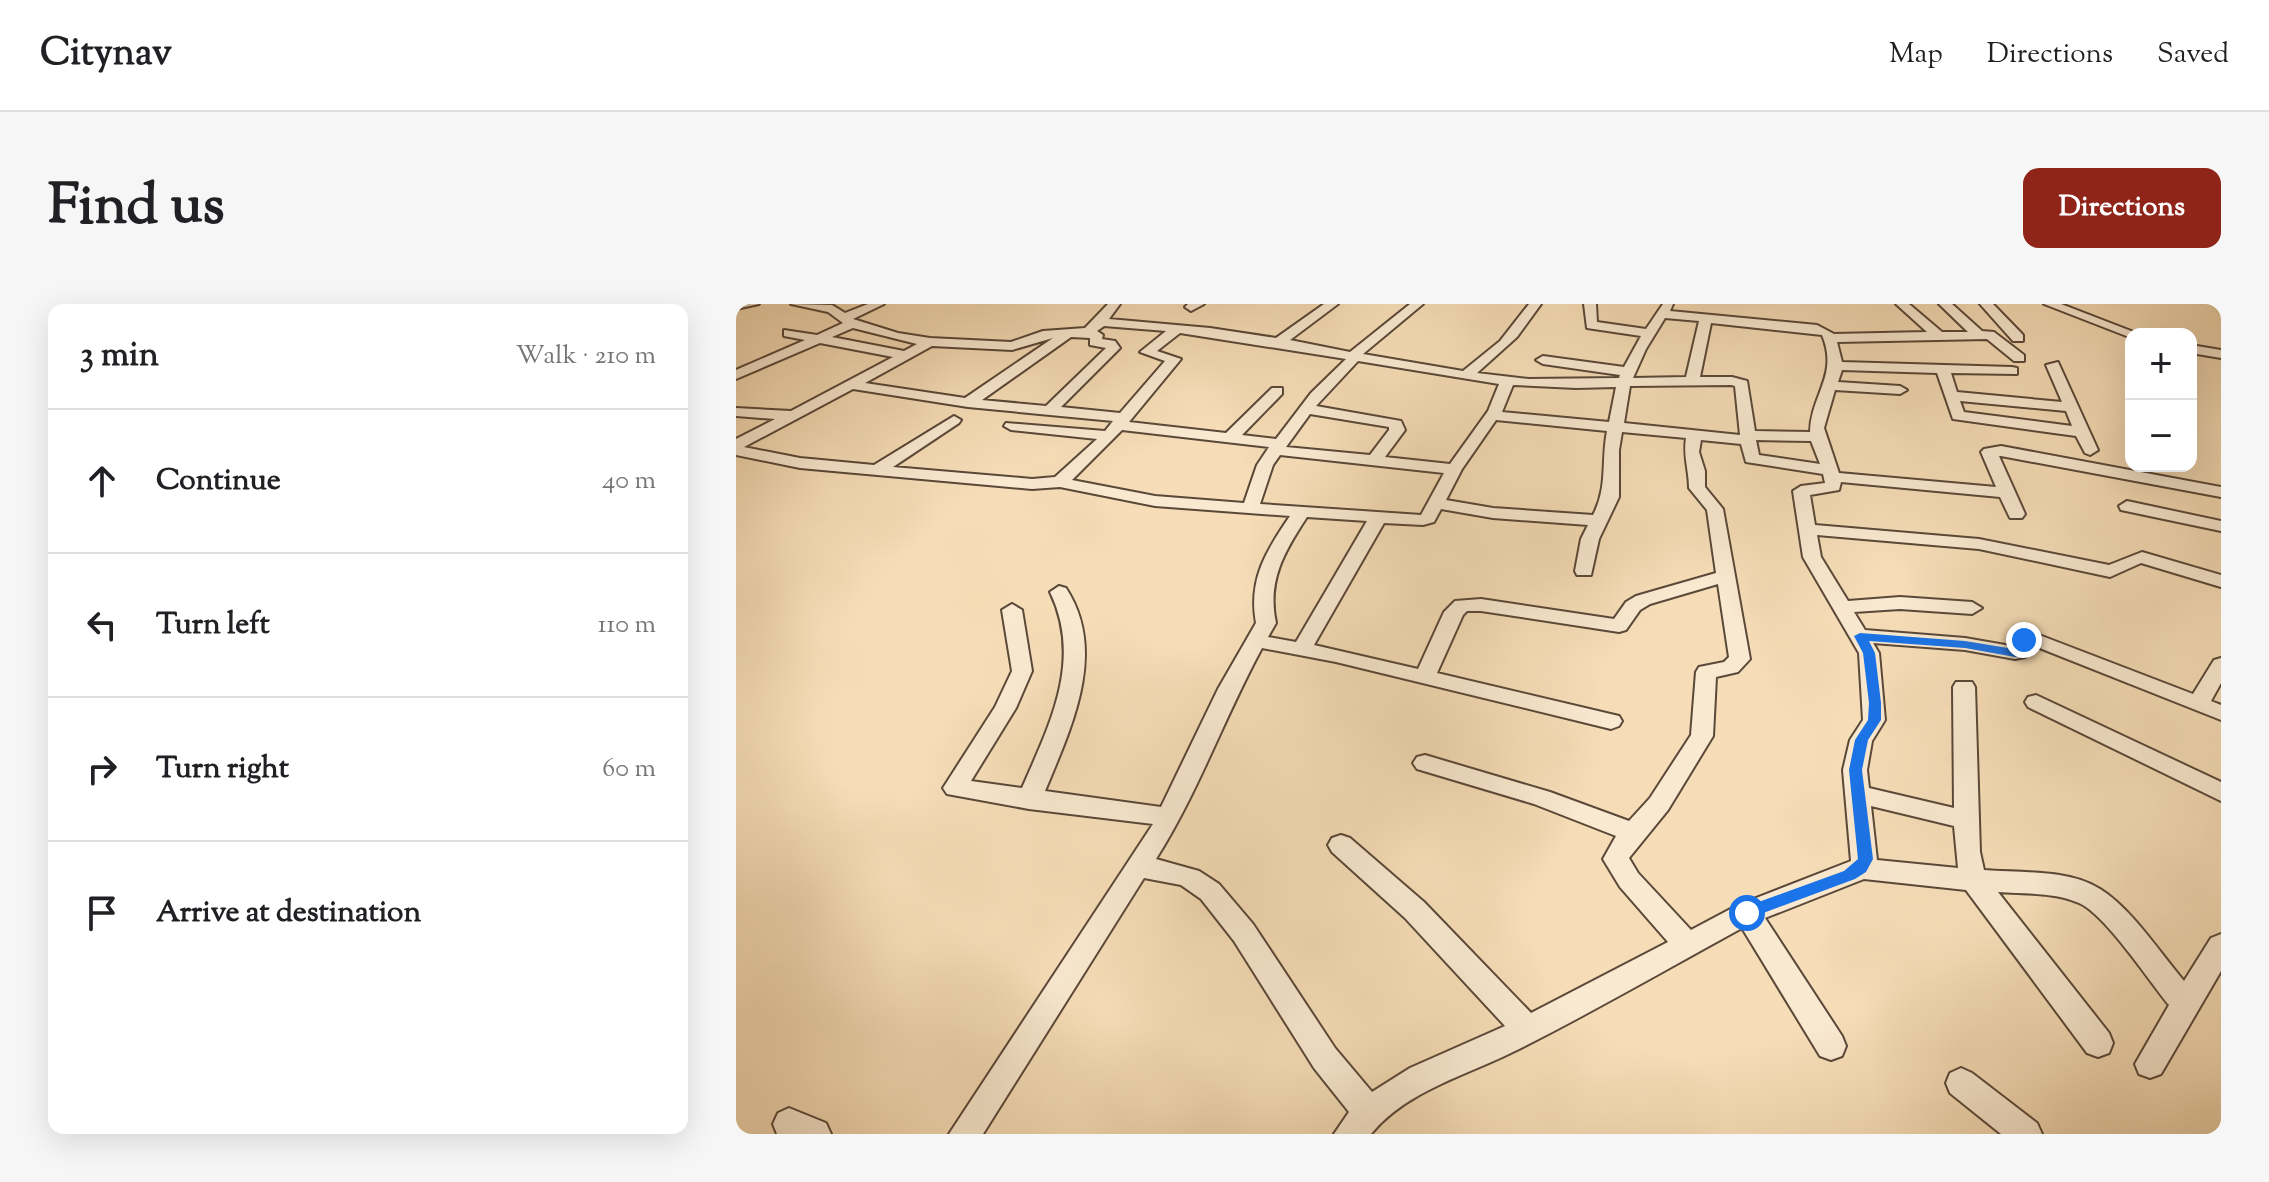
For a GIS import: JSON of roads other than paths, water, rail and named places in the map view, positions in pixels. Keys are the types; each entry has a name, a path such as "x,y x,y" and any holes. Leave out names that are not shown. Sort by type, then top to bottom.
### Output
{"street":[{"path":"736,305 753,304"},
{"path":"797,304 832,309 848,321 897,337 930,342 1012,346 1035,336 1074,334 1097,335 1095,342 1110,344 1113,348 1049,411"},
{"path":"736,375 819,339 878,304"},
{"path":"968,403 1074,334 1092,330 1114,304"},
{"path":"1279,342 1332,304"},
{"path":"1250,509 1265,465 1306,409 1353,357 1417,304"},
{"path":"1465,376 1506,341 1528,317 1535,304"},
{"path":"1590,304 1591,325 1659,317 1817,329 1830,338 1993,336 2015,365 1834,376"},
{"path":"1902,304 1939,336"},
{"path":"1945,304 1979,335"},
{"path":"1986,304 2018,338"},
{"path":"2050,304 2125,331"},
{"path":"1584,571 1590,539 1611,497 1611,450 1627,377 1659,317"},
{"path":"1692,380 1706,319"},
{"path":"1101,322 1279,342 1507,382 1577,386 1627,377"},
{"path":"1060,482 1118,426 1174,359 1147,352 1176,330"},
{"path":"788,333 904,355"},
{"path":"1830,338 1834,376 1819,409 1818,437 1832,473 1833,487 1801,491 1812,557 1869,653 1874,720 1861,740 1855,770 1865,859 1861,868"},
{"path":"736,447 930,342"},
{"path":"1534,383 1543,360 1559,347"},
{"path":"1930,349 1955,412 1963,418 2083,432"},
{"path":"2197,350 2221,354"},
{"path":"1543,360 1627,377 1742,384 1752,459 1832,473 2006,493"},
{"path":"2053,365 2090,450"},
{"path":"1834,376 1900,390"},
{"path":"736,447 800,463 1032,484 1060,482 1155,501 1426,520 1454,469 1492,415 1507,382"},
{"path":"851,385 968,403 1049,411 1118,426"},
{"path":"1230,438 1277,391"},
{"path":"1950,396 2072,407"},
{"path":"1306,409 1396,424 1397,430 1374,461"},
{"path":"736,412 793,415"},
{"path":"1492,415 1694,435 1818,437"},
{"path":"880,468 954,420"},
{"path":"1011,426 1118,426 1454,469"},
{"path":"1686,943 1621,870 1616,859 1619,849 1659,804 1702,736 1706,672 1731,667 1740,659 1715,509 1697,488 1697,471 1691,452 1694,435"},
{"path":"2016,514 1989,452 2001,451 2221,492"},
{"path":"1436,503 1493,513 1599,521"},
{"path":"2127,506 2221,526"},
{"path":"965,1134 1169,817 1229,689 1266,623 1262,608 1264,574 1302,512"},
{"path":"1301,650 1378,518"},
{"path":"1805,529 1979,544 2110,571 2120,569 2134,557 2142,557 2221,581"},
{"path":"1425,677 1454,612 1462,605 1619,626 1633,606 1643,600 1728,575"},
{"path":"1029,800 1054,738 1077,663 1071,608 1059,592"},
{"path":"1841,607 1900,603 1972,608"},
{"path":"1012,610 1022,671 1005,708 955,788 1169,817"},
{"path":"1860,636 1965,644 2015,653 2024,640 2034,639 2221,713"},
{"path":"1256,641 1611,721"},
{"path":"2198,704 2221,665"},
{"path":"1964,687 1967,852 1974,880 2098,1043"},
{"path":"2036,702 2221,792"},
{"path":"1425,763 1542,798 1633,832"},
{"path":"1858,794 1966,820"},
{"path":"1341,845 1384,878 1454,948 1527,1030"},
{"path":"1138,867 1168,871 1200,882 1225,911 1297,1013 1319,1051 1369,1112"},
{"path":"1350,1134 1369,1112 1421,1078 1527,1030 1747,913 1861,868 2058,886 2089,895 2107,909 2186,1004"},
{"path":"1747,913 1831,1046"},
{"path":"2150,1064 2186,1004 2212,978 2221,946"},
{"path":"1961,1083 2026,1134"}]}
